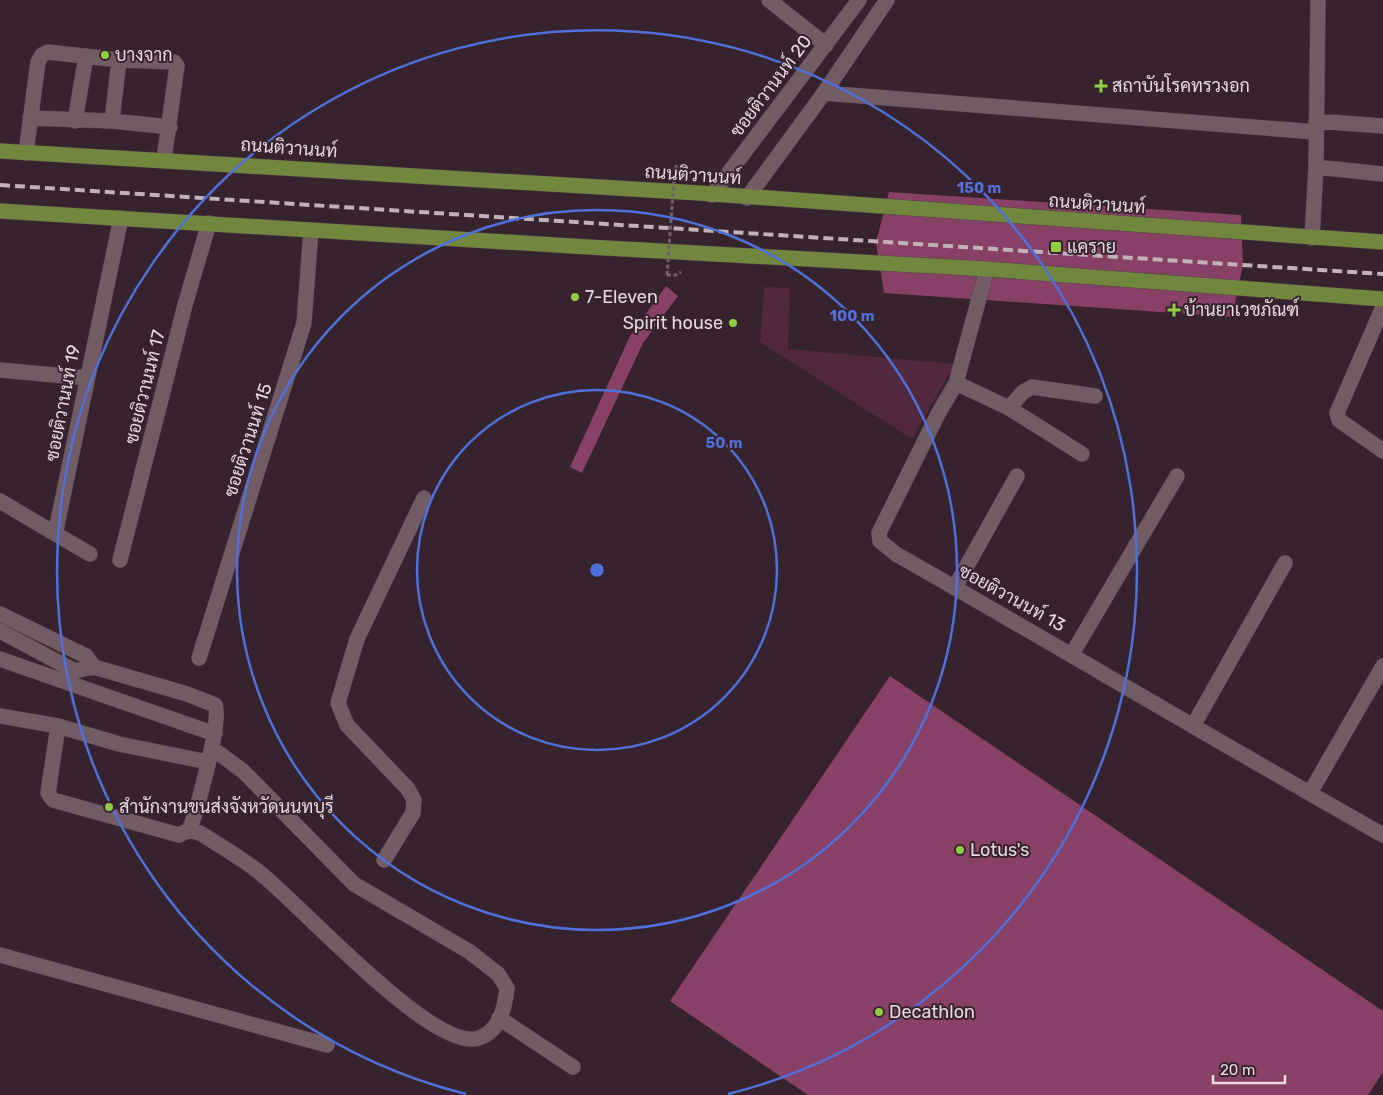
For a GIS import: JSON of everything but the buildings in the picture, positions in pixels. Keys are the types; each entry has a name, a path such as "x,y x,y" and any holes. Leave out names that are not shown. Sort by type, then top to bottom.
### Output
{"main road":[{"name":"ถนนติวานนท์","path":"0,151 164,159 712,195 1383,242"},
{"path":"0,211 987,269 1383,299"}],"street":[{"path":"769,0 826,45"},
{"name":"ซอยติวานนท์ 20","path":"712,195 859,0"},
{"path":"747,198 824,93 886,0"},
{"path":"1312,238 1316,167 1318,0"},
{"path":"26,152 38,62 42,55 48,52 176,64 178,66 164,159"},
{"path":"76,121 86,56"},
{"path":"112,121 119,60"},
{"path":"824,93 1316,127 1383,126"},
{"path":"30,118 112,121 170,128"},
{"path":"1316,167 1383,174"},
{"name":"ซอยติวานนท์ 19","path":"54,533 59,520 121,218"},
{"name":"ซอยติวานนท์ 17","path":"120,560 185,305 209,223"},
{"name":"ซอยติวานนท์ 15","path":"199,658 304,323 311,230"},
{"name":"ซอยติวานนท์ 13","path":"987,269 956,382 879,533 880,542 885,548 1383,834"},
{"path":"1383,307 1337,414 1339,420 1383,451"},
{"path":"0,370 88,378"},
{"path":"956,382 1009,408 1082,454"},
{"path":"1009,408 1023,392 1032,387 1095,396"},
{"path":"955,588 1017,476"},
{"path":"1072,654 1177,476"},
{"path":"384,860 413,813 414,800 408,789 347,725 338,703 356,639 424,498"},
{"path":"0,501 90,554"},
{"path":"1193,726 1285,563"},
{"path":"0,614 86,656 94,667"},
{"path":"0,631 76,671 94,667 187,694 214,705 217,712 211,748 189,830"},
{"path":"0,659 211,748 244,772 354,884 470,952 498,974 507,988 504,1008 493,1029 478,1039 460,1037 425,1021 358,964 261,873 200,833 189,830 179,835 53,800 48,792 58,726"},
{"path":"1310,793 1383,666"},
{"path":"0,716 58,726 119,744 211,748"},
{"path":"0,955 327,1044"},
{"path":"499,1018 573,1067"}],"path":[{"path":"667,275 675,166"}],"shaded area":[{"path":"764,287 790,288 788,349 955,364 912,439 760,342"}],"railway":[{"path":"0,185 1383,274"}],"place":[{"name":"บางจาก","path":"105,55"},
{"name":"สถาบันโรคทรวงอก","path":"1101,86"},
{"name":"แคราย","path":"1056,247"},
{"name":"7-Eleven","path":"575,297"},
{"name":"บ้านยาเวชภัณฑ์","path":"1174,310"},
{"name":"Spirit house","path":"733,323"},
{"name":"สำนักงานขนส่งจังหวัดนนทบุรี","path":"109,807"},
{"name":"Lotus's","path":"960,850"},
{"name":"Decathlon","path":"879,1012"}]}
